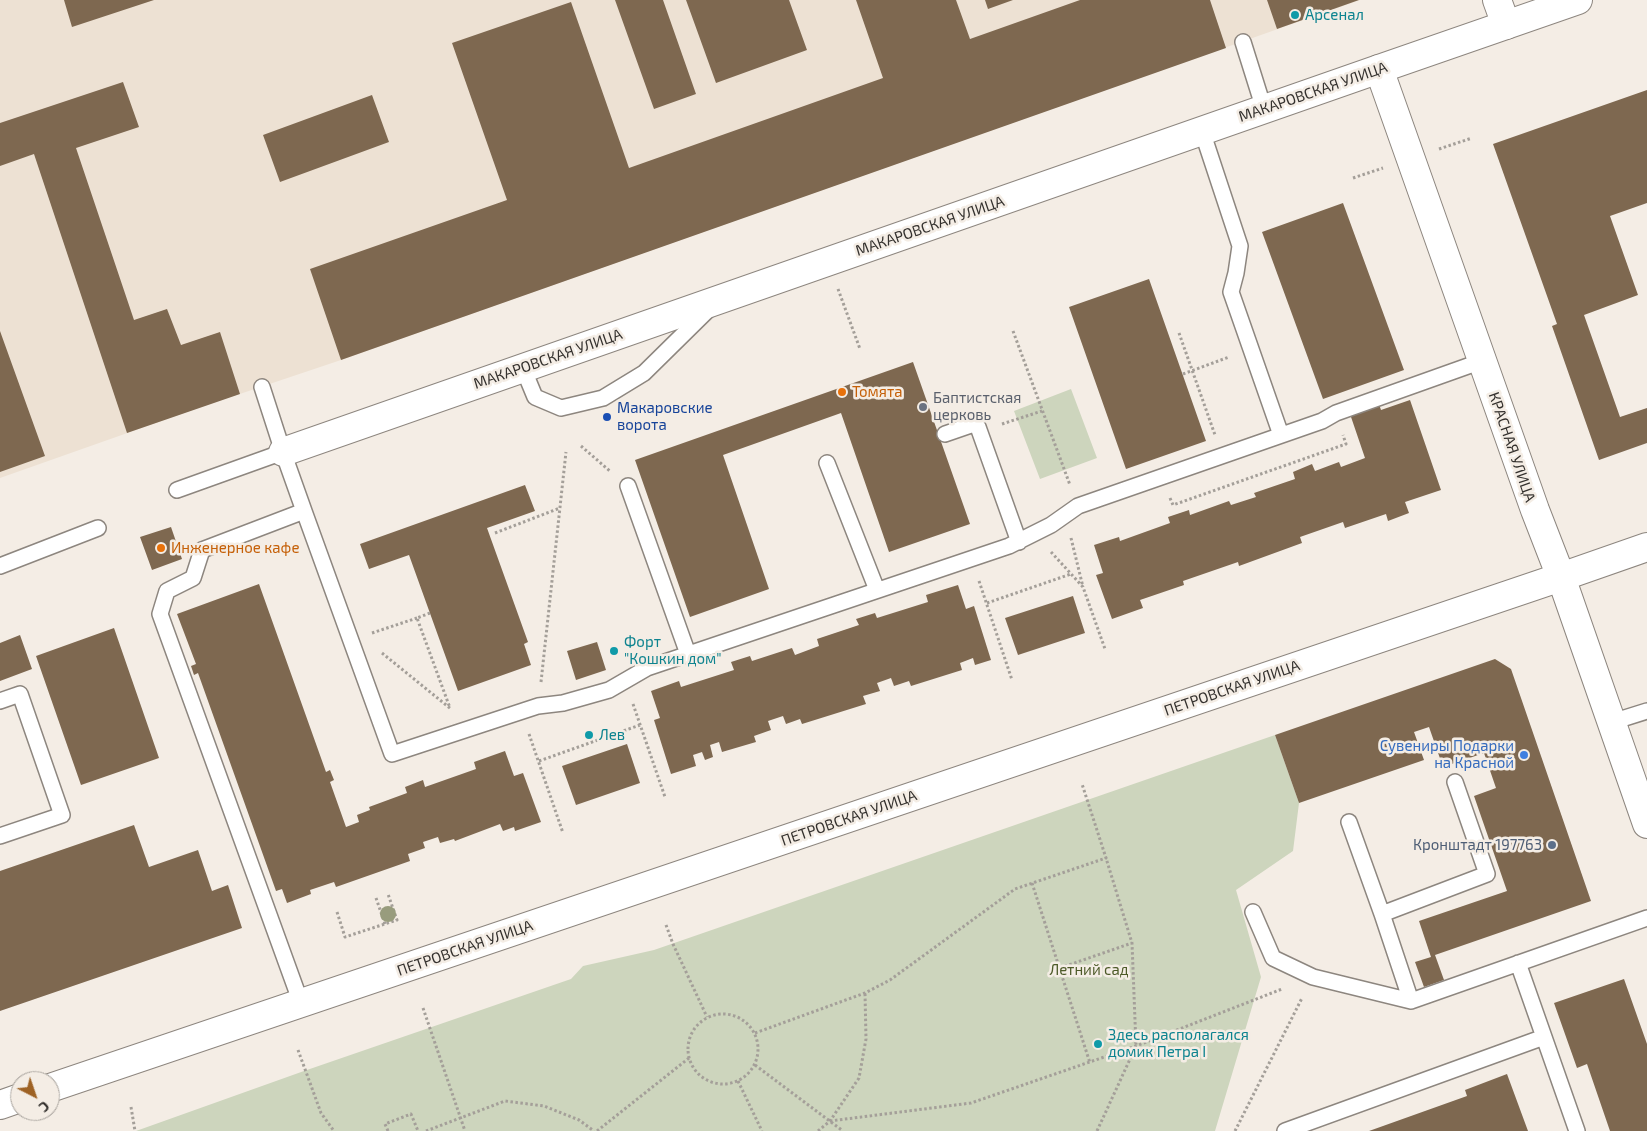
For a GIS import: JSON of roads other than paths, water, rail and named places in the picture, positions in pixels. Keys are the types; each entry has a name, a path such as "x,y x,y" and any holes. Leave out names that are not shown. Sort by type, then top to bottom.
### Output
{"street":[{"path":"1496,0 1506,25"},
{"name":"МАКАРОВСКАЯ УЛИЦА","path":"283,452 1578,0"},
{"name":"КРАСНАЯ УЛИЦА","path":"1379,69 1535,510 1561,577 1647,824"},
{"name":"ПЕТРОВСКАЯ УЛИЦА","path":"60,1085 1647,547"}],"lane":[{"path":"1243,42 1264,109"},
{"path":"1202,131 1240,246 1231,292 1281,436"},
{"path":"523,368 535,397 561,408 603,398 644,373 718,300"},
{"path":"262,387 283,452 392,754 521,711 584,698 609,690 647,668 1019,542 1078,506 1281,436 1322,421 1336,413 1482,361"},
{"path":"945,434 974,424 978,427 1019,542"},
{"path":"177,490 283,452"},
{"path":"827,462 877,590"},
{"path":"628,486 688,654"},
{"path":"301,1003 160,614 167,591 193,578 202,550 304,511"},
{"path":"0,566 98,528"},
{"path":"0,701 20,694 62,815 0,836"},
{"path":"1612,722 1647,710"},
{"path":"1382,914 1487,874 1455,782"},
{"path":"1349,822 1411,1001"},
{"path":"1253,912 1273,958 1312,977 1411,1001 1647,918"},
{"path":"1518,963 1576,1131"},
{"path":"1285,1131 1544,1037"}],"place":[{"name":"Арсенал","path":"1295,15"},
{"name":"Томята","path":"842,392"},
{"name":"Баптистская церковь","path":"923,407"},
{"name":"Макаровские ворота","path":"607,417"},
{"name":"Инженерное кафе","path":"161,548"},
{"name":"Форт \"Кошкин дом\"","path":"614,651"},
{"name":"Лев","path":"589,735"},
{"name":"Сувениры Подарки на Красной","path":"1524,755"},
{"name":"Кронштадт 197763","path":"1552,845"},
{"name":"Здесь располагался домик Петра I","path":"1098,1044"}],"park label":[{"name":"Летний сад","path":"1089,970"}]}
